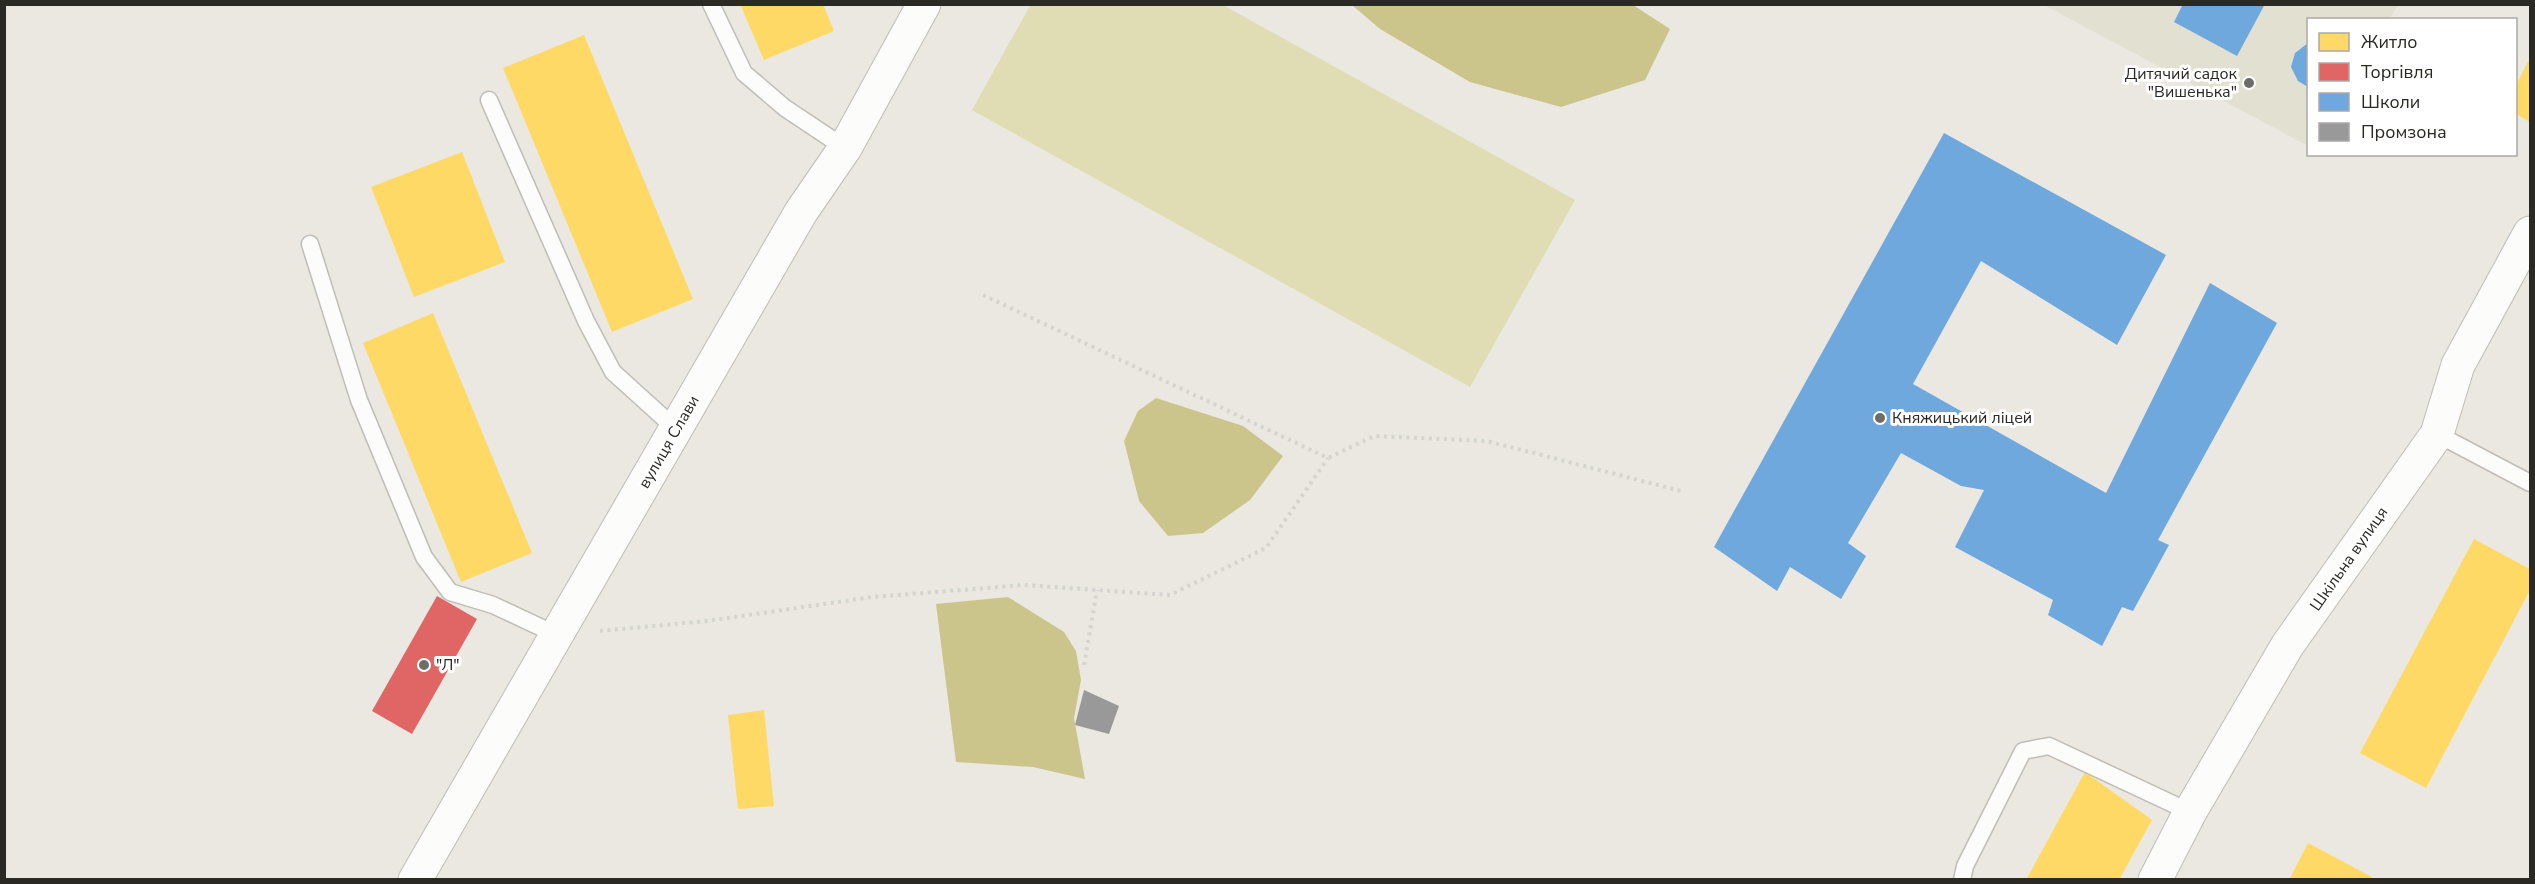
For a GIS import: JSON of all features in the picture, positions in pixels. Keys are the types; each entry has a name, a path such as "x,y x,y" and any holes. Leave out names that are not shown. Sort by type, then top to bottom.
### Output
{"street":[{"name":"вулиця Слави","path":"415,879 801,212 845,148 924,4"},
{"name":"Шкільна вулиця","path":"2155,879 2190,812 2287,646 2437,434 2458,365 2530,233"}],"lane":[{"path":"711,4 744,73 784,108 845,148"},
{"path":"489,100 586,321 613,372 676,429"},
{"path":"310,244 359,400 424,557 450,592 493,605 557,636"},
{"path":"2437,434 2530,483"},
{"path":"1962,879 1965,866 2023,752 2049,746 2190,812"}],"path":[{"path":"983,295 1328,458"},
{"path":"557,636 706,621 872,597 1023,585 1170,595 1266,548 1328,458 1374,436 1487,441 1685,492"},
{"path":"1084,665 1097,590"}],"shaded area":[{"path":"1031,4 1223,5 1575,200 1470,387 972,110"},
{"path":"1352,5 1633,5 1670,29 1645,80 1561,107 1470,82 1380,29"},
{"name":"Дитячий садок \"Вишенька\"","path":"2044,5 2398,5 2390,18 2307,18 2307,145"},
{"path":"1156,398 1243,426 1283,456 1250,500 1203,533 1168,536 1139,501 1124,441 1138,411"},
{"path":"1008,597 1064,632 1076,651 1081,680 1074,718 1085,779 1033,767 956,762 936,604"}],"building: Житло":[{"path":"740,4 823,4 834,31 764,60"},
{"path":"584,35 693,299 612,332 503,68"},
{"path":"2530,58 2530,122 2517,115 2517,83"},
{"path":"462,152 505,262 414,297 371,187"},
{"path":"433,313 532,553 461,582 363,343"},
{"path":"2474,539 2530,569 2530,590 2426,788 2360,753"},
{"path":"764,710 774,806 738,809 728,715"},
{"path":"2085,772 2152,820 2119,880 2026,880"},
{"path":"2308,843 2372,877 2370,880 2289,880"}],"building: Торгівля":[{"name":"\"Л\"","path":"437,596 477,619 412,734 372,711"}],"building: Школи":[{"path":"2183,4 2265,4 2237,56 2174,22"},
{"path":"2307,44 2307,86 2298,81 2291,67 2295,53"},
{"name":"Княжицький ліцей","path":"1944,133 2166,255 2117,345 1981,261 1913,384 2106,493 2210,283 2277,323 2158,540 2169,545 2133,611 2122,607 2102,646 2048,615 2053,600 1955,547 1984,490 1961,486 1901,453 1848,543 1866,556 1841,599 1790,567 1777,591 1714,547"}],"building: Промзона":[{"path":"1084,690 1119,706 1109,734 1075,725"}],"place":[{"name":"Дитячий садок \"Вишенька\"","path":"2249,83"},
{"name":"Княжицький ліцей","path":"1880,418"},
{"name":"\"Л\"","path":"424,665"}]}
